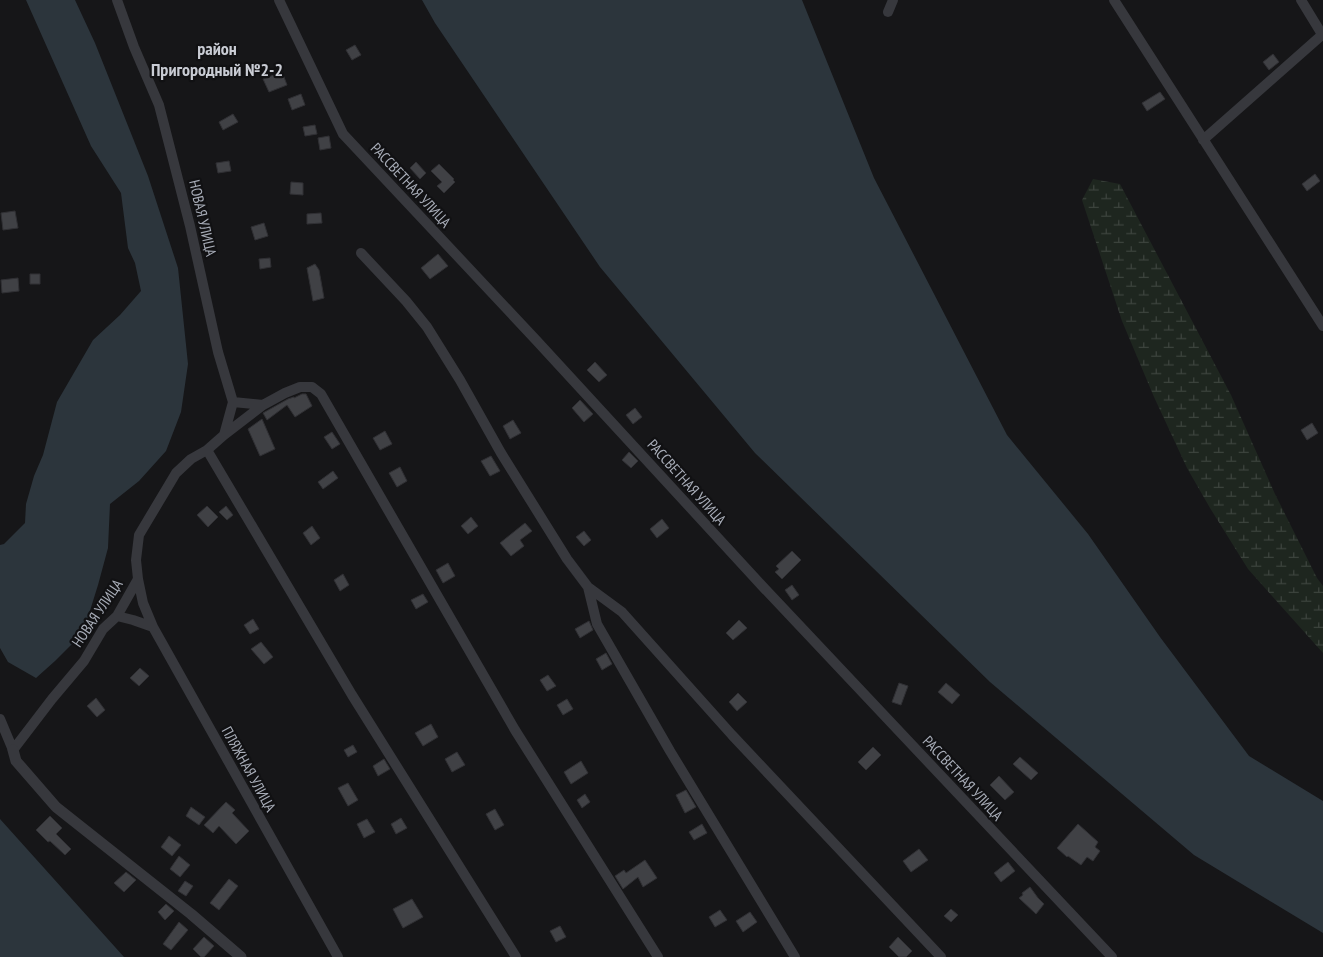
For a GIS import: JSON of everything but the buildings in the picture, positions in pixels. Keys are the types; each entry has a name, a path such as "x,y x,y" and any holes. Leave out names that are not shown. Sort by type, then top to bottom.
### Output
{"street":[{"name":"НОВАЯ УЛИЦА","path":"13,750 84,661 103,628 117,616 138,579 136,560 139,535 176,473 191,459 207,450 224,434 232,402 218,352 160,104 134,47 117,0"},
{"name":"РАССВЕТНАЯ УЛИЦА","path":"279,0 343,134 543,347 765,590 1112,957"},
{"path":"888,12 893,0"},
{"path":"1114,0 1323,326"},
{"path":"1203,140 1323,35 1301,0"},
{"path":"360,253 406,301 427,327 567,559 588,587 622,612 732,735 941,957"},
{"path":"224,434 263,405 285,393 300,387 312,387 321,394 515,730 658,957"},
{"path":"232,402 263,405"},
{"path":"207,450 352,695 516,957"},
{"name":"ПЛЯЖНАЯ УЛИЦА","path":"138,579 153,627 338,957"},
{"path":"588,587 597,624 670,751 795,957"},
{"path":"117,616 153,627"},
{"path":"0,719 16,761 56,808 191,914 242,957"}],"green space":[{"path":"1093,179 1120,184 1231,395 1275,494 1317,578 1323,586 1323,653 1248,569 1187,468 1122,321 1082,200"}],"shaded area":[{"path":"26,0 75,0 95,43 148,176 178,268 188,364 181,412 166,451 139,481 110,504 108,548 83,633 36,678 8,662 0,648 0,545 4,544 25,523 26,504 34,476 43,455 57,402 93,340 120,315 141,291 135,263 128,248 121,193 91,146"},
{"path":"422,0 802,0 874,178 1007,435 1088,534 1160,637 1249,756 1323,801 1323,933 1194,855 990,682 755,453 600,267 435,23"},
{"path":"0,819 124,957 0,957"}],"district":[{"name":"район Пригородный №2-2","path":"217,58"}]}
